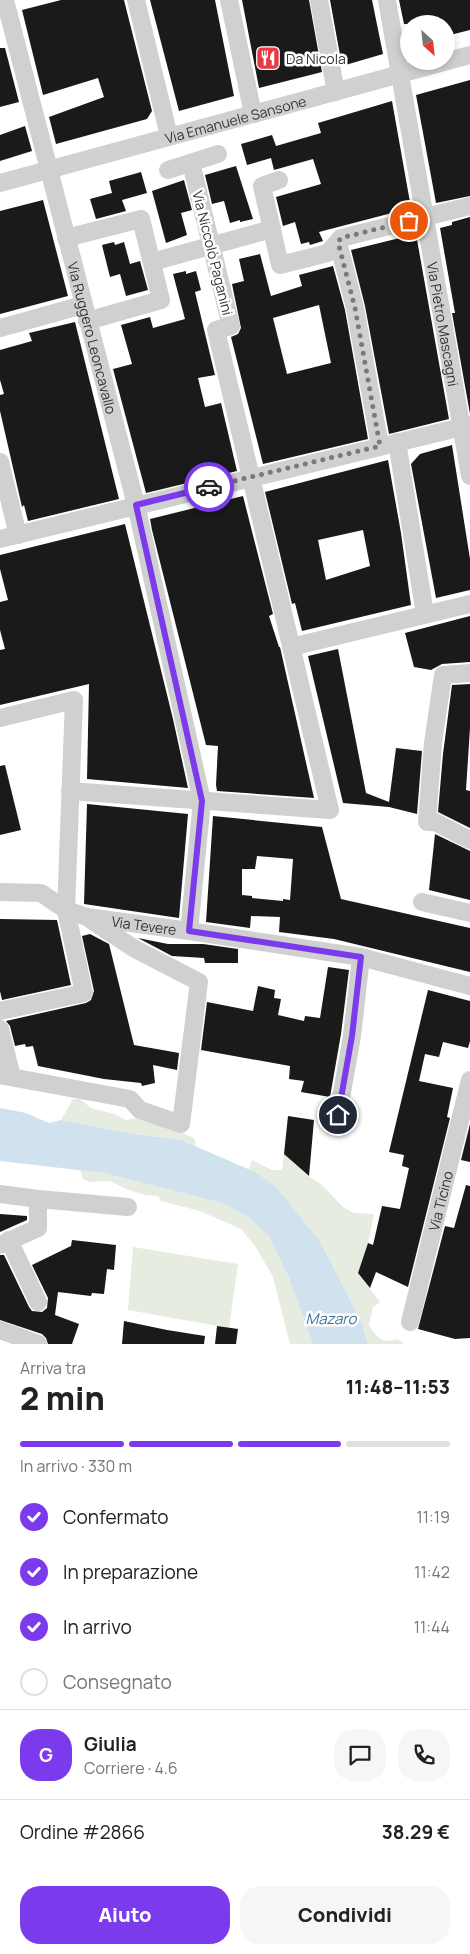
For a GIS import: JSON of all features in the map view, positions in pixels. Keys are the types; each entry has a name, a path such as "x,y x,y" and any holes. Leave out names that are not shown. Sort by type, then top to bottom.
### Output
{"street":[{"name":"Via Ruggero Leoncavallo","path":"3,0 136,505 202,801 189,931"},
{"path":"136,0 170,136"},
{"path":"229,0 253,114"},
{"path":"319,0 336,92"},
{"name":"Via Pietro Mascagni","path":"387,0 425,217 466,426 470,476"},
{"name":"Via Emanuele Sansone","path":"0,183 470,55"},
{"path":"168,170 218,154"},
{"name":"Via Niccolò Paganini","path":"191,163 231,326 216,330 252,477"},
{"path":"279,180 262,186 280,265 333,248 341,238 470,206"},
{"path":"0,328 162,300 141,219 66,238"},
{"path":"152,262 272,229"},
{"path":"333,248 355,308 388,444 425,614"},
{"path":"0,540 136,505 466,426"},
{"path":"0,462 18,535"},
{"path":"70,791 330,810 252,477"},
{"path":"292,647 470,604"},
{"path":"470,673 443,675 434,743 427,822 435,822 470,840"},
{"path":"0,718 74,700 66,910 84,993 0,1011"},
{"name":"Via Tevere","path":"0,892 41,893 66,910 87,917 361,957 470,986"},
{"path":"422,902 470,914"},
{"path":"0,1029 6,1076 130,1099 140,1110 181,1124 199,982 135,949 87,917"},
{"path":"338,1115 352,1036 361,957"},
{"name":"Via Ticino","path":"410,1322 470,1080"},
{"path":"0,1194 128,1207"},
{"path":"38,1199 38,1228 5,1242 38,1302"},
{"path":"0,1330 38,1344"}],"shaded area":[{"path":"73,1099 80,1099 91,1108 114,1114 126,1120 137,1118 183,1133 195,1139 196,1146 181,1140 134,1134 61,1120"},
{"path":"284,1154 308,1176 321,1184 343,1207 354,1213 374,1214 368,1243 358,1273 380,1302 373,1307 369,1325 381,1339 388,1341 398,1339 404,1344 368,1344 363,1326 321,1243 249,1169 252,1160 272,1170 282,1170"},
{"path":"80,1170 104,1173 222,1203 248,1217 269,1236 289,1278 313,1344 290,1344 273,1277 255,1246 241,1229 200,1211 161,1201 158,1196 145,1195 129,1190 110,1181 90,1182 83,1179"},
{"path":"133,1247 238,1264 229,1328 128,1310"}],"water":[{"name":"Mazaro","path":"0,1108 26,1113 49,1123 61,1120 134,1134 181,1140 255,1172 276,1187 321,1243 363,1326 368,1344 313,1344 289,1278 269,1236 248,1217 222,1203 104,1173 0,1161"}],"building":[{"path":"61,0 124,0 152,111 147,119 56,144 49,117 104,97 98,78 43,95 22,10"},
{"path":"150,0 215,0 234,96 179,111"},
{"path":"242,0 309,0 322,72 259,88"},
{"path":"330,0 372,0 383,54 342,66"},
{"path":"399,0 470,0 470,30 455,34 455,15 402,15"},
{"path":"0,48 5,48 19,102 0,107"},
{"path":"470,80 470,196 436,203 416,95"},
{"path":"392,101 411,208 319,232 323,241 310,245 309,242 301,244 295,222 283,226 276,197 321,184 313,159 274,170 271,158 247,165 241,144 272,135 276,146 321,133 318,123"},
{"path":"25,126 32,151 0,161 0,135"},
{"path":"236,166 253,219 230,223 224,201 212,204 205,175"},
{"path":"141,172 147,193 122,200 126,211 96,219 90,199 112,193 109,181"},
{"path":"184,180 192,210 181,213 187,235 166,243 152,191"},
{"path":"43,200 68,296 0,314 0,211"},
{"path":"470,217 470,414 452,313 455,313 440,228 452,225 452,222"},
{"path":"416,234 449,419 389,434 365,306 351,250"},
{"path":"114,242 115,245 124,242 130,264 140,261 148,290 126,296 120,274 110,277 102,245"},
{"path":"260,254 271,296 302,286 299,275 333,266 345,310 368,439 263,464 231,337 238,334 241,328 232,284 244,281 239,259","holes":["319,305 331,363 287,374 273,318"]},
{"path":"186,271 186,274 196,271 201,290 195,292 215,375 198,378 205,407 221,403 237,471 146,493 113,369 132,364 121,325 150,317 153,328 185,319 173,274"},
{"path":"75,322 119,499 28,521 24,505 22,507 0,411 0,395 4,394 0,380 0,350 32,341 29,333"},
{"path":"452,445 470,559 470,590 436,598 411,464 420,454"},
{"path":"388,460 411,605 302,631 295,603 292,604 265,492","holes":["363,530 370,566 326,580 318,540"]},
{"path":"243,496 273,614 269,616 280,647 314,798 217,791 218,746 206,745 152,530 150,519"},
{"path":"125,524 188,788 87,779 89,684 0,705 0,650 5,649 0,630 0,602 8,600 0,569 0,555"},
{"path":"470,616 470,662 442,664 431,670 414,667 405,633"},
{"path":"338,649 366,793 389,802 396,748 422,751 417,814 389,807 343,803 308,656"},
{"path":"470,684 470,728 466,790 470,791 470,828 438,812 452,685"},
{"path":"5,765 21,830 0,835 0,766"},
{"path":"87,804 188,814 179,918 84,904"},
{"path":"213,816 322,827 341,899 470,928 470,972 334,939 279,932 280,917 251,916 250,928 206,922","holes":["257,856 293,859 290,900 252,898 252,896 242,895 242,869 255,869"]},
{"path":"435,834 470,851 470,900 429,890"},
{"path":"0,919 57,920 71,985 2,1000 0,991"},
{"path":"90,934 109,944 134,1045 179,1053 177,1070 153,1065 155,1083 142,1086 141,1083 104,1079 38,1066 33,1046 26,1047 25,1044 15,1046 10,1026 6,1021 86,1003 91,1000 94,991 82,936"},
{"path":"138,938 168,944 203,944 238,949 238,963 205,963 204,958 172,956"},
{"path":"328,967 349,970 341,1034 330,1097 301,1092 304,1081 289,1079 290,1066 201,1050 207,1002 253,1011 258,986 275,990 274,998 281,999 278,1015 304,1021 305,1016 320,1018"},
{"path":"428,990 470,1001 470,1041 468,1048 443,1042 439,1057 425,1054 419,1081 453,1088 447,1117 450,1118 408,1287 376,1272 370,1288 358,1273 368,1243 373,1245 382,1206 400,1209 409,1168 402,1166 404,1155 389,1152"},
{"path":"288,1116 314,1120 309,1176 284,1154"},
{"path":"470,1124 470,1162 461,1160"},
{"path":"466,1185 470,1186 470,1338 455,1339 418,1329 445,1226 454,1228"},
{"path":"0,1214 27,1216 27,1220 0,1232"},
{"path":"72,1240 116,1245 114,1270 107,1269 104,1294 92,1293 91,1296 58,1292 55,1315 79,1324 72,1344 48,1344 42,1334 0,1320 0,1255 4,1255 29,1307 32,1311 42,1312 47,1308 48,1298 32,1265 71,1246"},
{"path":"124,1321 205,1336 204,1344 122,1344"},
{"path":"217,1326 238,1329 236,1344 215,1344"}],"way so far":[{"path":"209,487 380,446 355,308 338,242 341,238 409,221"}],"place":[{"name":"Da Nicola","path":"268,58"}],"route":[{"path":"209,487 136,505 202,801 189,931 361,957 352,1036 338,1115"}]}
